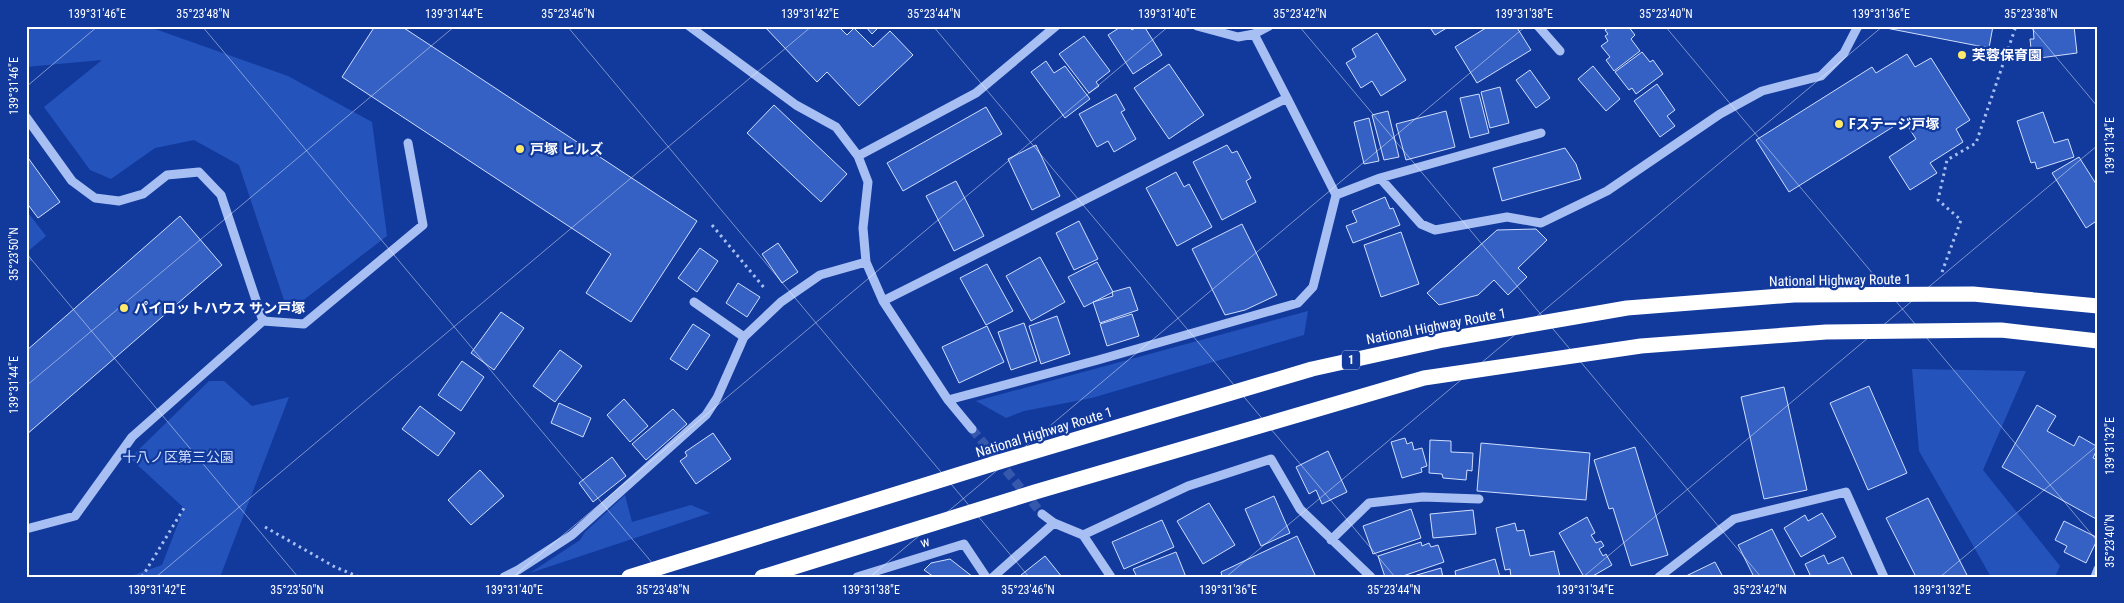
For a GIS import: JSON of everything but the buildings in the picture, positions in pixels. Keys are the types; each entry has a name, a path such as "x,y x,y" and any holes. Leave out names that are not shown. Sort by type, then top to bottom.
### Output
{"highway":[{"name":"National Highway Route 1","path":"630,577 999,462 1312,369 1443,340 1627,308 1794,296 1973,294 2098,306"},
{"path":"762,577 1044,490 1424,378 1640,346 1826,332 2001,330 2098,341"}],"street":[{"path":"689,26 796,105 836,127 858,156 868,182 863,228 866,262 883,301 948,400 972,429"},
{"path":"858,156 976,93 1056,26"},
{"path":"1197,26 1238,37 1254,34 1269,26"},
{"path":"1538,26 1560,51"},
{"path":"1380,178 1421,224 1435,230 1507,218 1541,223 1607,191 1720,114 1762,91 1821,76 1844,53 1858,26"},
{"path":"948,400 1098,360 1298,303 1313,287 1336,195 1254,34"},
{"path":"883,301 1287,98"},
{"path":"26,117 72,181 94,198 119,201 143,194 167,175 199,172 221,195 264,321"},
{"path":"1336,195 1380,178 1541,133"},
{"path":"26,529 75,516 132,436 264,321 304,324 422,225 408,143"},
{"path":"504,577 572,535 706,415 717,398 744,336 778,305 820,275 866,262"},
{"path":"694,302 744,336"},
{"path":"1083,535 1188,486 1271,459 1300,509 1371,577"},
{"path":"1659,577 1734,519 1846,492 1884,577"},
{"path":"1331,540 1369,502 1423,497 1479,499"},
{"path":"1042,514 1054,523 1083,535 1111,577"},
{"path":"993,577 1054,523"},
{"name":"w","path":"857,577 964,544 986,577"},
{"path":"2095,577 2098,569"}],"path":[{"path":"1942,273 1961,220 1938,200 1947,160 1976,143 2016,26"},
{"path":"712,225 778,305"},
{"path":"142,577 184,508"},
{"path":"265,527 335,567 359,577"}],"green space":[{"path":"26,26 154,26 155,29 288,76 372,122 387,236 288,312 239,165 194,140 155,148 111,179 90,170 44,107 102,60 26,67"},
{"path":"26,210 46,236 27,252 32,260 26,265"},
{"path":"1308,311 1304,335 1092,398 1024,411 1006,418 976,401"},
{"path":"1912,369 2026,371 1983,470 2060,566 2055,577 1991,577 1919,451"},
{"name":"十八ノ区第三公園","path":"209,381 224,381 252,406 289,397 220,577 128,577 162,565 184,508 130,458"},
{"path":"625,495 632,522 691,505 710,513 530,573 580,540 585,532"}],"tunnel":[{"path":"972,429 1042,514"}],"place":[{"name":"芙蓉保育園","path":"1962,55"},
{"name":"Fステージ戸塚","path":"1839,124"},
{"name":"戸塚 ヒルズ","path":"520,149"},
{"name":"パイロットハウス サン戸塚","path":"124,308"}]}
